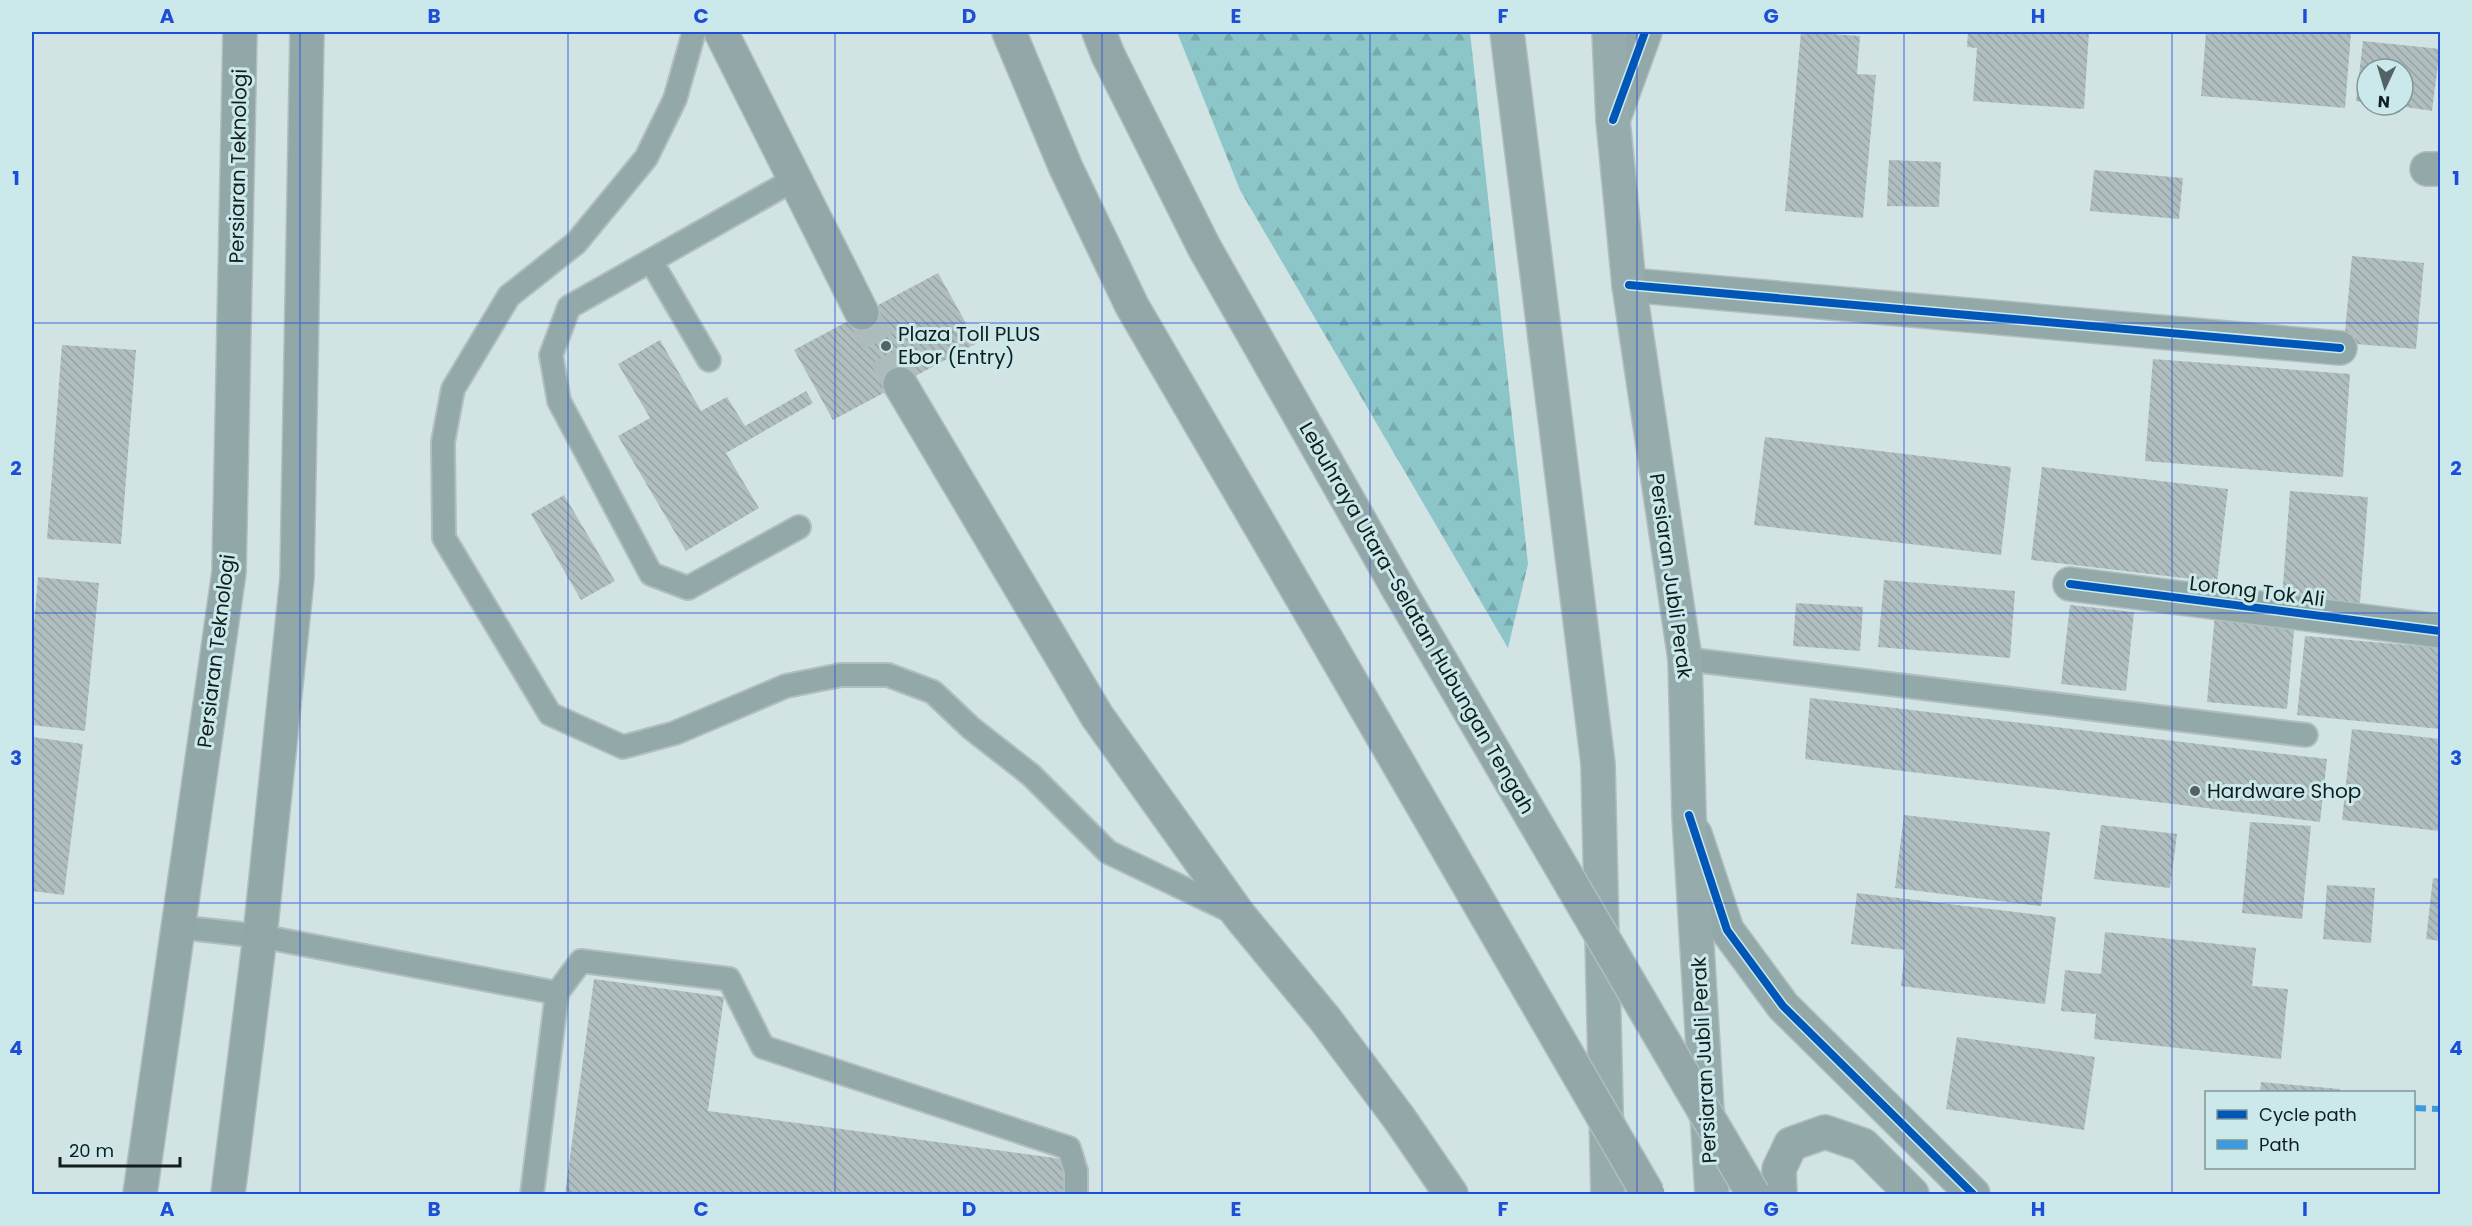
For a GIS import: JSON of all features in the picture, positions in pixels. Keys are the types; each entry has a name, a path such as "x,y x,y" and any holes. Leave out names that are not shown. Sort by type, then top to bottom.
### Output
{"highway":[{"path":"721,32 862,313"},
{"path":"1009,32 1066,168 1132,306 1648,1194"},
{"name":"Lebuhraya Utara–Selatan Hubungan Tengah","path":"1099,32 1108,55 1204,247 1399,590 1753,1194"},
{"path":"900,384 1097,716 1239,915 1325,1019 1400,1118 1451,1194"}],"main road":[{"name":"Persiaran Teknologi","path":"140,1194 229,572 240,32"},
{"path":"228,1194 260,936 297,578 307,32"},
{"path":"1507,32 1598,764 1608,1194"},
{"name":"Persiaran Jubli Perak","path":"1609,32 1613,120 1629,285 1685,659 1689,815 1712,1194"}],"street":[{"path":"1613,120 1645,32"},
{"path":"1629,285 2340,348"},
{"name":"Lorong Tok Ali","path":"2070,584 2440,632"},
{"path":"1689,815 1727,930 1784,1006 1973,1194"},
{"path":"1780,1194 1779,1169 1791,1144 1825,1132 1863,1145 1912,1194"}],"lane":[{"path":"694,32 675,99 646,158 576,243 509,296 453,389 443,442 444,538 550,714 623,747 675,733 786,686 841,675 888,675 933,692 971,728 1031,776 1108,852 1239,915"},
{"path":"795,178 569,307 551,354 559,401 651,574 688,588 799,527"},
{"path":"651,261 709,360"},
{"path":"1685,659 2306,735"},
{"path":"178,927 260,936 557,993"},
{"path":"532,1194 557,993 581,961 729,979 763,1047 1069,1148 1076,1171 1077,1194"}],"green space":[{"path":"1177,32 1470,32 1528,564 1508,648 1240,190"}],"building":[{"path":"1801,32 1860,36 1857,74 1876,75 1863,218 1785,211"},
{"path":"1968,32 2089,32 2084,109 1973,101 1977,48 1967,47"},
{"path":"2206,32 2351,33 2345,108 2201,96"},
{"path":"2363,41 2440,49 2432,111 2415,108 2415,57 2361,57"},
{"path":"1889,160 1941,162 1939,207 1887,206"},
{"path":"2094,170 2183,178 2179,219 2090,211"},
{"path":"2352,256 2424,263 2416,349 2344,343"},
{"name":"Plaza Toll PLUS Ebor (Entry)","path":"938,273 977,343 833,420 794,350"},
{"path":"660,340 701,411 727,397 745,426 806,391 813,403 726,453 759,508 686,551 618,436 650,418 618,364"},
{"path":"62,345 136,350 121,544 47,539"},
{"path":"2153,359 2350,374 2343,477 2145,461"},
{"path":"1765,437 2011,467 2001,555 1754,525"},
{"path":"2042,467 2228,489 2217,582 2031,560"},
{"path":"2290,491 2368,497 2360,603 2282,598"},
{"path":"564,495 615,581 581,600 531,514"},
{"path":"38,577 99,583 85,731 32,725 32,647"},
{"path":"1884,580 2015,591 2010,658 1878,647"},
{"path":"1796,603 1863,607 1860,651 1793,646"},
{"path":"2070,605 2134,612 2126,691 2061,684"},
{"path":"2215,614 2295,621 2287,709 2207,702"},
{"path":"2305,636 2440,648 2440,729 2297,715"},
{"name":"Hardware Shop","path":"1810,698 2327,759 2320,822 1805,759"},
{"path":"2352,729 2440,739 2440,831 2342,820"},
{"path":"32,737 83,744 64,895 32,891"},
{"path":"1904,815 2050,832 2041,906 1895,888"},
{"path":"2250,822 2311,826 2302,919 2242,913"},
{"path":"2101,825 2177,834 2170,888 2094,879"},
{"path":"2433,878 2440,879 2440,941 2426,939"},
{"path":"2327,885 2375,888 2371,943 2323,939"},
{"path":"1857,893 2056,917 2045,1004 1901,986 1905,950 1851,944"},
{"path":"2105,932 2256,948 2252,986 2288,989 2281,1059 2094,1039 2096,1014 2061,1011 2065,970 2101,974"},
{"path":"594,979 724,997 708,1111 1069,1160 1064,1194 565,1194"},
{"path":"1957,1037 2095,1057 2084,1130 1946,1109"},
{"path":"2261,1082 2340,1089 2340,1091 2260,1091"}],"tunnel":[{"path":"862,313 900,384"}],"marked path":[{"path":"2415,1108 2440,1109"}],"cycle path":[{"path":"1613,120 1645,32"},
{"path":"1629,285 2340,348"},
{"path":"2070,584 2440,631"},
{"path":"1689,815 1727,930 1783,1006 1973,1194"}],"place":[{"name":"Plaza Toll PLUS Ebor (Entry)","path":"886,346"},
{"name":"Hardware Shop","path":"2195,791"}]}
